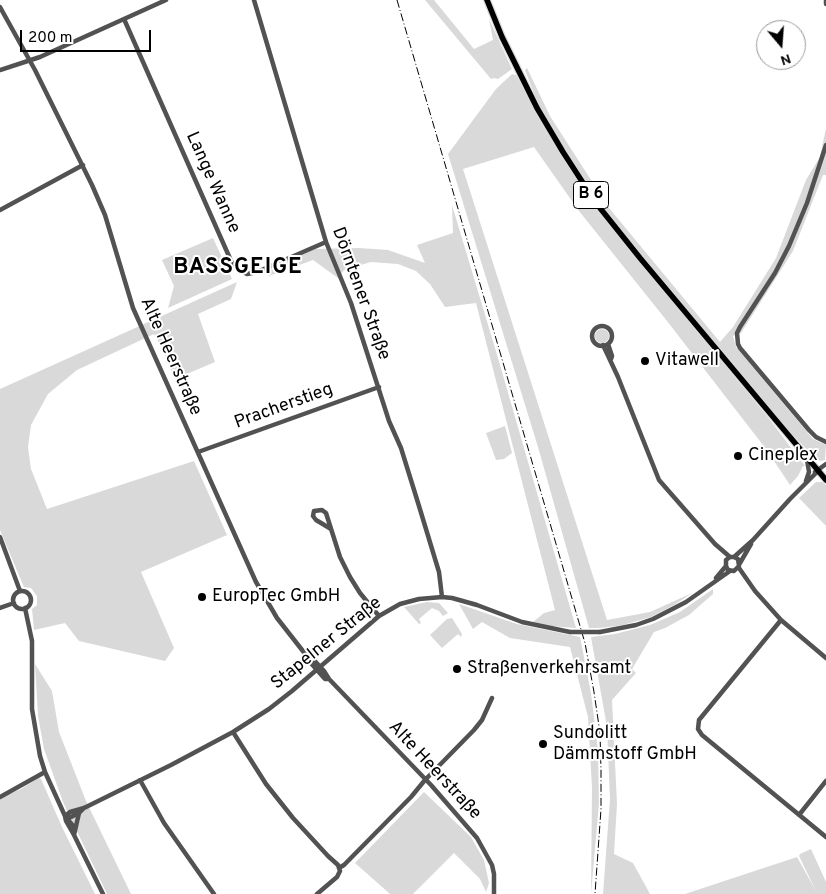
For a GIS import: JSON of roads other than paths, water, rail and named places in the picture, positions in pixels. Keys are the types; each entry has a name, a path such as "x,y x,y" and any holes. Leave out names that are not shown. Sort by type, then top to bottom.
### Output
{"main road":[{"name":"B 6","path":"487,0 502,37 537,108 596,202 640,258 826,480"}],"street":[{"path":"0,70 29,60 166,0"},
{"name":"Dörntener Straße","path":"254,0 326,242 351,303 391,425 401,448 436,559 442,597"},
{"name":"Alte Heerstraße","path":"0,7 83,165 105,215 132,308 256,582 278,618 306,655 312,658 319,669 329,676 329,679 470,829 484,848 492,865 494,894"},
{"name":"Lange Wanne","path":"124,19 232,263 240,271 247,274 257,272 326,242"},
{"path":"826,144 807,203 789,246 775,273 737,333 740,348 809,430 816,437 826,442"},
{"path":"0,210 83,165"},
{"path":"600,326 607,327 611,332 612,338 605,345 596,344 592,337 593,331 600,326"},
{"path":"605,345 612,356 611,359 659,480 715,544 730,558 736,568 781,620 826,658"},
{"name":"Pracherstieg","path":"198,452 379,387"},
{"path":"806,457 810,466 808,478"},
{"path":"804,484 808,478 826,464"},
{"name":"Stapelner Straße","path":"730,558 753,540 818,471"},
{"path":"331,529 316,520 313,516 314,511 322,510 326,513 340,557 350,578 379,616"},
{"path":"0,538 20,591"},
{"name":"Stapelner Straße","path":"65,816 233,732 269,708 319,669 379,616 409,602 442,597 462,600 522,622 570,632 600,632 636,625 653,619 686,602 714,581 736,568 753,540"},
{"path":"730,558 726,566 736,568"},
{"name":"Stapelner Straße","path":"714,581 726,566"},
{"path":"20,591 26,591 30,595 30,604 26,608 20,609 14,603 14,596 20,591"},
{"path":"0,608 14,603"},
{"path":"26,608 33,650 33,717 36,739 45,772 66,821 103,894"},
{"path":"781,620 699,720 698,727 702,736 826,837"},
{"path":"317,894 337,877 340,869 411,797 482,720 492,698"},
{"path":"233,732 266,784 293,818 340,869"},
{"path":"0,797 45,772"},
{"path":"140,780 164,823 214,894"},
{"path":"799,815 826,781"},
{"name":"Stapelner Straße","path":"79,813 84,808"},
{"path":"65,816 71,818 79,813"},
{"path":"74,835 79,813"}],"railway":[{"path":"397,0 585,643 600,733 601,809 595,894"}],"place":[{"name":"Vitawell","path":"645,361"},
{"name":"Cineplex","path":"738,456"},
{"name":"EuropTec GmbH","path":"202,597"},
{"name":"Straßenverkehrsamt","path":"457,669"},
{"name":"Sundolitt Dämmstoff GmbH","path":"543,744"}],"district":[{"name":"BASSGEIGE","path":"238,269"}]}
